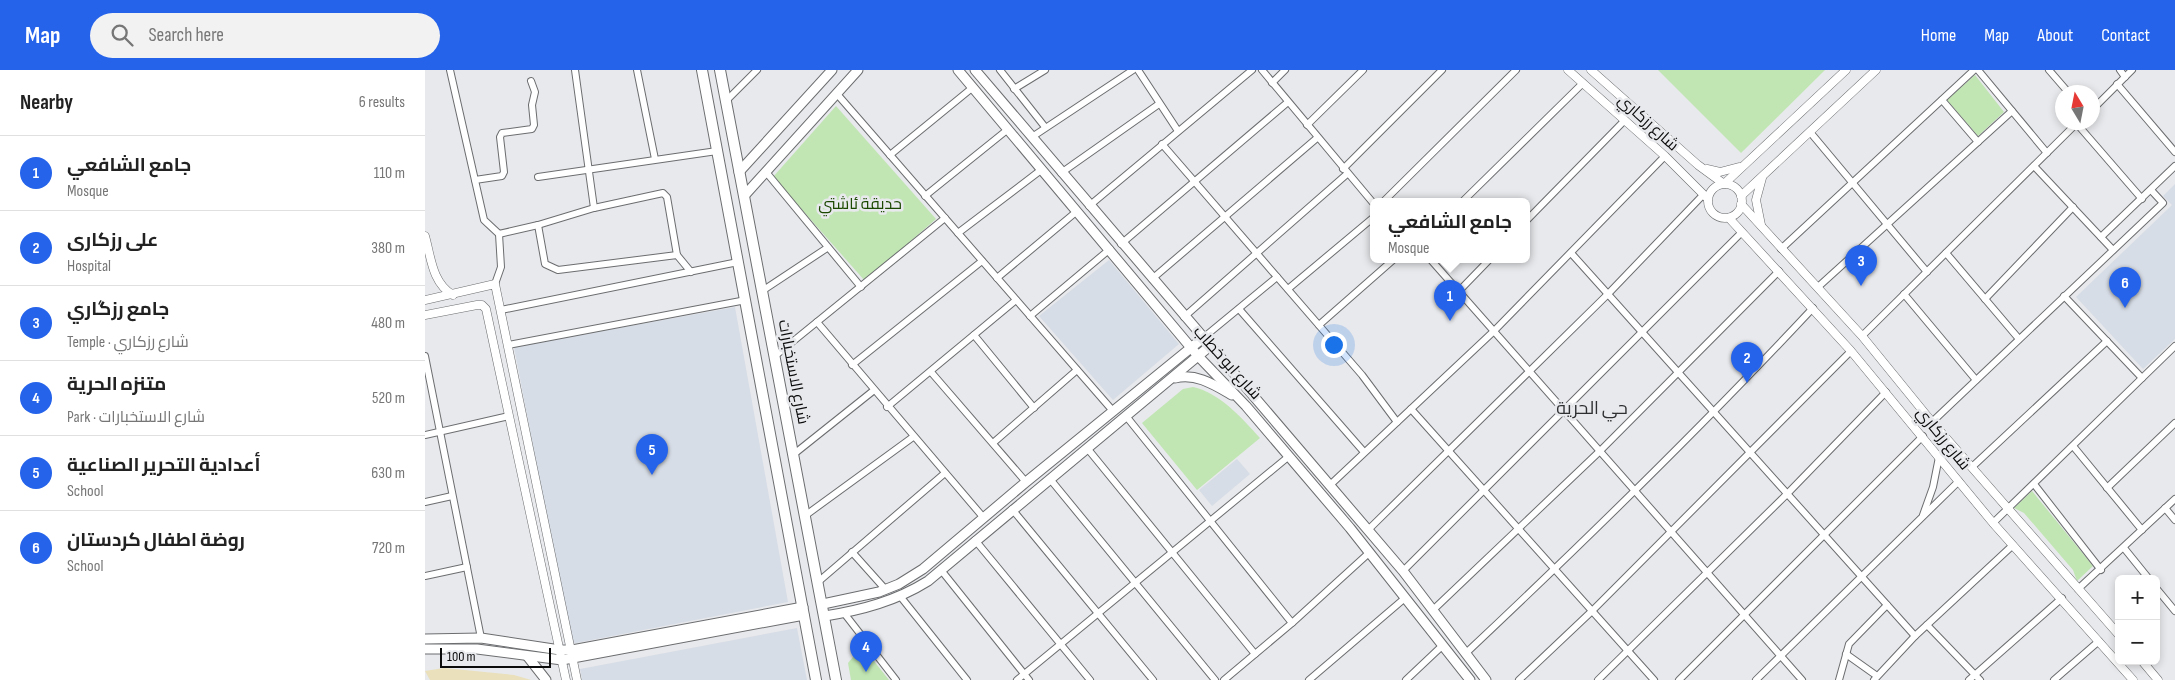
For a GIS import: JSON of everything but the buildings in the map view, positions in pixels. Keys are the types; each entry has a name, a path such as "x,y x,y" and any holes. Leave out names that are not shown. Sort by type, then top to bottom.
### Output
{"main road":[{"name":"شارع الاستخبارات","path":"702,70 816,680"},
{"name":"شارع الاستخبارات","path":"720,70 836,680"},
{"path":"739,172 832,70"},
{"path":"744,196 858,70"},
{"name":"شارع ابو خطاب","path":"958,70 1198,356 1246,406 1287,457 1350,528 1470,680"},
{"name":"شارع ابو خطاب","path":"975,70 1121,244 1403,571 1486,680"},
{"path":"823,604 886,590 930,565 1025,482 1203,338"},
{"path":"753,344 772,340"},
{"path":"825,616 843,613 900,596 941,570 1209,346"},
{"path":"1172,378 1186,375 1199,378 1246,406"},
{"path":"1350,528 1359,520"},
{"path":"425,649 477,649 562,660 573,654 803,611"},
{"path":"425,639 481,638 560,650 573,654"},
{"path":"528,657 546,680"}],"street":[{"path":"450,70 484,220 499,234 501,267 495,284 577,680"},
{"path":"575,70 594,208"},
{"path":"637,70 655,159"},
{"path":"726,101 757,70"},
{"path":"1000,70 1045,127"},
{"path":"1014,89 1045,70"},
{"path":"1032,137 1133,70"},
{"path":"1137,70 1178,131"},
{"path":"1089,206 1252,70"},
{"path":"1262,70 1370,199"},
{"path":"1272,83 1285,70"},
{"path":"1307,125 1363,70"},
{"path":"1184,317 1257,254 1345,171 1442,70"},
{"path":"1387,198 1516,70"},
{"name":"شارع رزكاري","path":"1568,70 1665,156 1705,197"},
{"name":"شارع رزكاري","path":"1591,70 1698,165 1724,184"},
{"path":"1368,530 1713,189 1724,184 1752,160 1846,70"},
{"path":"1741,196 1876,70"},
{"path":"1781,249 1974,70"},
{"path":"1978,70 2047,153"},
{"path":"2049,70 2062,85"},
{"path":"2120,70 2125,76"},
{"path":"2100,102 2132,70"},
{"path":"475,180 502,176 504,172 500,137 502,133 532,129 535,125 532,105 535,92 531,80"},
{"path":"1466,198 1583,83"},
{"path":"2117,84 2175,152"},
{"path":"889,155 973,88"},
{"path":"837,94 1113,411"},
{"path":"1942,100 1978,142"},
{"path":"1121,244 1288,102"},
{"path":"1061,173 1159,104"},
{"path":"1818,288 2012,111"},
{"path":"1530,217 1625,120"},
{"path":"925,196 1007,130"},
{"path":"1862,336 2070,130"},
{"path":"2083,130 2141,199"},
{"path":"1811,132 1927,272"},
{"path":"1152,279 1317,138"},
{"path":"1162,144 1362,375 1397,422"},
{"path":"538,176 717,151"},
{"path":"1329,486 1494,331 1665,156"},
{"path":"1698,165 1720,172 1736,169 1752,160"},
{"path":"2034,166 2113,250"},
{"path":"2101,237 2175,166"},
{"path":"958,233 1041,170"},
{"path":"766,172 861,287"},
{"path":"1762,229 1756,200 1757,189 1765,174"},
{"path":"1705,197 1713,214 1719,217 1729,218 1737,213 1741,204 1741,196 1734,187 1724,184"},
{"path":"1932,422 2163,203 2151,190"},
{"path":"499,234 538,225 594,208 663,193 667,197 677,255 691,272"},
{"name":"شارع رزكاري","path":"1741,204 1862,336 1932,422 2115,630"},
{"path":"1985,299 2073,207"},
{"path":"997,278 1076,212"},
{"path":"775,356 945,218"},
{"name":"شارع رزكاري","path":"1729,218 1851,351 1993,523 2062,598 2133,680"},
{"path":"1288,289 1370,220"},
{"path":"538,225 545,264 557,270 677,255"},
{"path":"1403,571 1742,232"},
{"path":"425,236 439,283 453,295"},
{"path":"762,291 827,248"},
{"path":"1030,316 1110,249"},
{"path":"1571,253 1915,636"},
{"path":"1946,253 2019,339"},
{"path":"852,365 982,261"},
{"path":"501,310 738,262"},
{"path":"1319,325 1390,263"},
{"path":"1434,263 1601,450 1802,680"},
{"path":"1459,291 1486,263"},
{"path":"425,271 434,269"},
{"path":"1433,610 1601,450 1779,272"},
{"path":"1203,338 1277,277"},
{"path":"425,300 495,284"},
{"path":"1904,294 1976,380"},
{"path":"2064,296 2142,378"},
{"path":"508,345 746,300"},
{"path":"887,407 1016,300"},
{"path":"425,315 477,304 482,305 486,309 565,680"},
{"path":"1465,654 1637,491 1715,413 1813,308"},
{"path":"1239,309 1364,452"},
{"path":"817,322 873,391 983,517"},
{"path":"974,335 1034,408"},
{"path":"1972,467 2107,341"},
{"path":"1993,523 2175,346"},
{"path":"1519,680 1592,611 1851,351"},
{"path":"425,356 481,638"},
{"path":"993,443 1077,370"},
{"path":"931,372 1025,482"},
{"path":"794,454 873,391"},
{"path":"1598,680 1787,494 1886,392"},
{"path":"504,397 517,394"},
{"path":"1411,409 1654,680"},
{"path":"425,435 509,416"},
{"path":"1126,416 1292,623"},
{"path":"2107,488 2175,424"},
{"path":"1679,680 1923,436"},
{"path":"806,515 913,437"},
{"path":"2073,446 2142,530"},
{"path":"1087,448 1255,654"},
{"path":"1922,519 1933,487 1939,456"},
{"path":"1017,680 1287,457"},
{"path":"818,582 945,473"},
{"path":"1050,479 1215,680"},
{"path":"1756,680 1959,481"},
{"path":"2034,484 2101,570"},
{"path":"425,502 453,496"},
{"path":"2079,589 2175,499"},
{"path":"2165,508 2175,520"},
{"path":"1012,509 1153,680"},
{"path":"975,540 1090,680"},
{"path":"1846,654 1875,678 1915,636 2013,545"},
{"path":"2124,548 2146,575"},
{"path":"852,552 886,590"},
{"path":"1224,680 1292,623 1369,552"},
{"path":"425,576 467,567"},
{"path":"941,570 1029,680"},
{"path":"2160,593 2175,611"},
{"path":"900,596 967,680"},
{"path":"1309,680 1405,598"},
{"path":"1969,680 1978,677 2062,598"},
{"path":"1839,680 1849,644 1887,604"},
{"path":"843,613 896,680"},
{"path":"1927,625 1978,677"},
{"path":"2055,680 2099,641"},
{"path":"1406,680 1442,646"},
{"path":"2145,665 2158,680"}],"shaded area":[{"path":"2175,184 2175,339 2143,369 2076,297 2172,205 2163,196"},
{"path":"1109,260 1179,344 1113,400 1039,316"},
{"path":"735,307 788,602 571,644 514,347"},
{"path":"1237,459 1250,474 1212,506 1199,490"},
{"path":"797,628 807,680 582,680 580,669"}],"green space":[{"path":"1658,70 1825,70 1741,153"},
{"path":"1975,75 2004,112 1978,136 1947,100"},
{"name":"حديقة ئاشتي","path":"836,106 936,219 865,281 773,177"},
{"path":"1193,387 1221,400 1260,438 1197,490 1142,423 1183,389"},
{"path":"2032,491 2093,566 2077,581 2073,570 2024,513 2014,508"},
{"path":"862,646 889,680 851,680 848,663"}],"sand":[{"path":"444,668 514,675 531,680 430,680 425,671"}],"place":[{"name":"جامع رزگاري","path":"1861,286"},
{"name":"روضة اطفال كردستان","path":"2125,308"},
{"name":"جامع الشافعي","path":"1450,321"},
{"name":"على رزكارى","path":"1747,383"},
{"name":"أعدادية التحرير الصناعية","path":"652,475"},
{"name":"متنزه الحرية","path":"866,672"}],"district":[{"name":"حي الحرية","path":"1592,408"}]}
